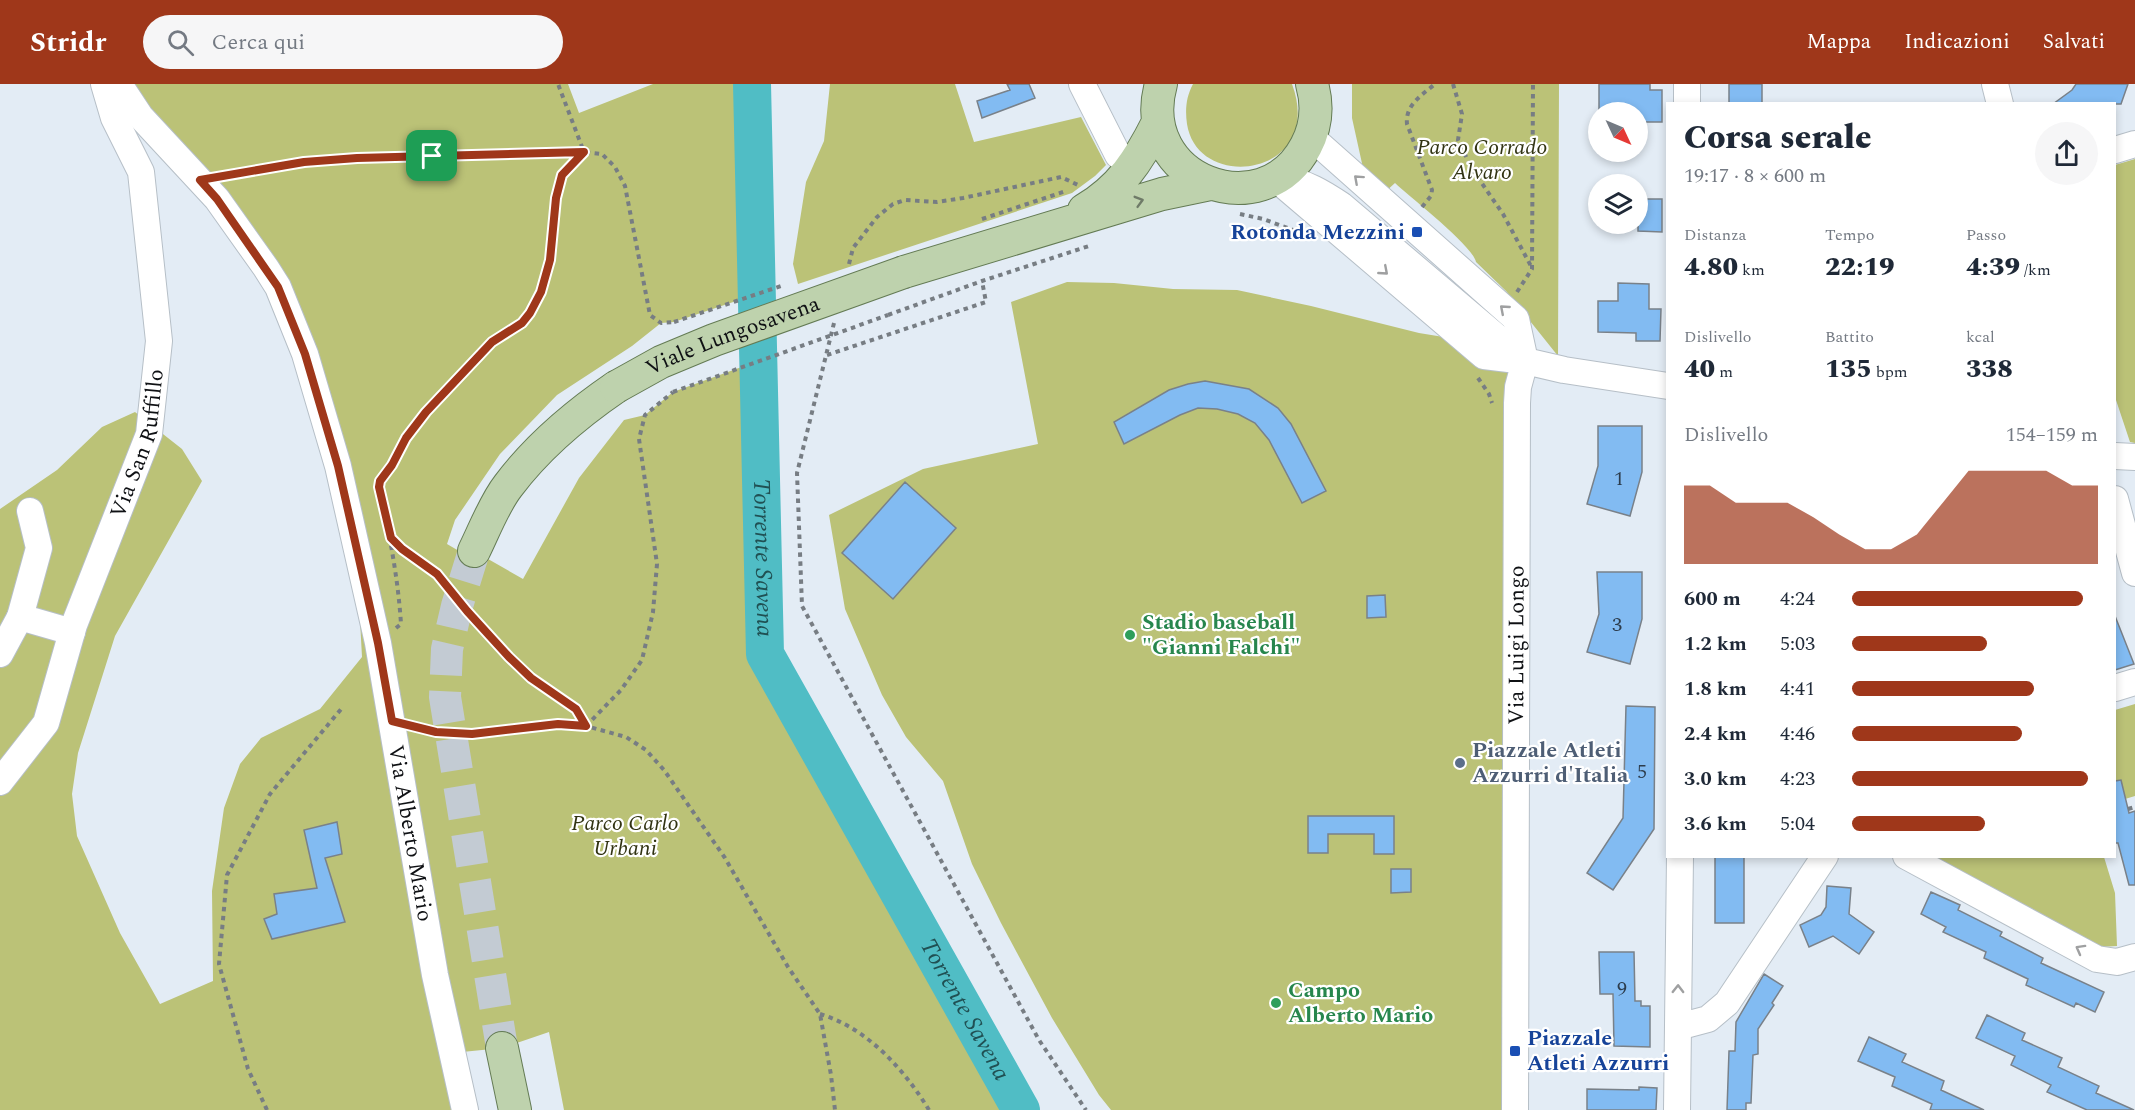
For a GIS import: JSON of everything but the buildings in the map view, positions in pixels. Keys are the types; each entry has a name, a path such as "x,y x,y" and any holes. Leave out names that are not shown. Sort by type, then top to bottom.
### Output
{"main road":[{"path":"1161,84 1158,95 1157,124 1166,145 1177,162 1192,175 1210,184 1226,188 1260,185 1290,167 1302,153 1311,137 1316,116 1312,84"},
{"name":"Viale Lungosavena","path":"1063,223 1094,205 1117,185 1134,167 1157,124"},
{"name":"Viale Lungosavena","path":"474,551 507,488 551,437 586,407 661,362 714,340 904,272 1162,194 1210,184"},
{"path":"502,1048 515,1110"}],"street":[{"name":"Via San Ruffillo","path":"2,775 46,723 72,632 149,434 159,341 141,172 114,118 104,84"},
{"name":"Via Alberto Mario","path":"119,84 140,116 217,199 278,287 305,354 338,466 378,643 435,975 465,1110"},
{"path":"1082,84 1118,155"},
{"path":"1687,84 1687,102"},
{"path":"1995,84 2000,102"},
{"path":"1311,137 1320,172 1327,187 1341,205"},
{"path":"1311,137 1516,319 1525,361"},
{"path":"2116,150 2135,144"},
{"path":"1275,178 1305,185 1322,192 1341,205 1525,361"},
{"path":"1275,178 1484,356 1666,386"},
{"name":"Via Luigi Longo","path":"1515,1110 1517,410 1518,387 1525,361"},
{"path":"2116,456 2135,457"},
{"path":"2116,504 2135,573"},
{"path":"0,654 20,617 39,548 30,511"},
{"path":"20,617 72,632"},
{"path":"2116,688 2135,682"},
{"path":"1677,1110 1680,858"},
{"path":"1678,1027 1708,1019 1726,1003 1824,858"},
{"path":"1910,858 2097,959 2117,962 2135,957"}],"path":[{"path":"558,84 584,152"},
{"path":"1420,209 1431,196 1432,190 1407,124 1406,115 1416,100 1435,84"},
{"path":"1453,84 1462,114 1458,140 1472,169 1503,214 1532,269"},
{"path":"1516,294 1532,269 1533,84"},
{"path":"200,180 304,162 357,158 584,152 602,154 615,167 625,186 650,315 661,323 674,322 786,284"},
{"path":"378,643 401,624 399,592 391,538 379,487 380,481 392,465 406,438 426,412 492,342 522,323 530,313 541,292 550,260 556,198 562,175 584,152"},
{"path":"848,269 853,248 877,217 893,204 905,200 937,202 963,198 1061,177 1081,186"},
{"path":"1230,212 1263,219 1305,235"},
{"path":"586,726 621,690 642,660 653,612 657,564 639,439 645,415 673,392 982,280 1097,243"},
{"path":"838,266 860,259"},
{"path":"826,355 986,302 982,280"},
{"path":"837,312 797,473 802,606 1039,1040 1086,1110"},
{"path":"391,538 402,549 437,574 474,620 509,657 531,678 576,709 586,726"},
{"path":"267,1110 248,1069 219,964 227,875 270,794 342,708"},
{"path":"392,721 436,732 472,734 558,724 586,726 626,737 646,750 664,770 725,858 788,967 820,1014 835,1110"},
{"path":"2128,809 2135,807"},
{"path":"820,1014 839,1019 874,1046 900,1070 929,1110"}],"green space":[{"name":"Parco Carlo Urbani","path":"113,84 568,84 579,113 653,84 751,84 754,295 674,322 661,323 632,346 557,395 500,454 455,520 447,544 459,551 474,551 523,579 579,478 624,420 645,415 673,392 758,361 765,654 1021,1110 564,1110 549,1032 502,1048 452,1053 465,1110 0,1110 0,509 57,470 102,427 135,412 182,449 202,481 115,636 78,753 72,794 77,836 120,933 160,1004 213,981 212,891 224,808 240,764 261,738 320,709 362,657 356,546 278,287"},
{"path":"830,84 955,84 974,142 1081,117 1106,165 1072,193 798,284 793,264 806,182 824,141"},
{"path":"1193,84 1292,84 1298,115 1291,139 1277,156 1256,165 1234,166 1213,160 1196,146 1187,124 1187,104"},
{"name":"Parco Corrado Alvaro","path":"1352,84 1559,84 1558,356 1506,291 1476,262 1453,234 1395,183 1384,193 1365,177 1352,118"},
{"path":"2135,159 2135,443 2130,442 2116,400 2116,165"},
{"path":"1067,282 1114,283 1173,289 1237,290 1419,333 1523,350 1520,1110 1111,1110 1099,1095 1052,1018 972,864 943,781 906,737 882,695 845,609 829,515 923,469 1038,444 1011,302"},
{"path":"2135,704 2135,796 2116,802 2116,710"},
{"path":"1936,858 2104,858 2115,893 2117,946 2099,947"}],"waterway":[{"name":"Torrente Savena","path":"752,84 765,654 1021,1110"}],"tunnel":[{"path":"474,551 447,649 445,697 502,1048"}],"place":[{"name":"Rotonda Mezzini","path":"1417,232"},
{"name":"Stadio baseball \"Gianni Falchi\"","path":"1130,635"},
{"name":"Piazzale Atleti Azzurri d'Italia","path":"1460,763"},
{"name":"Campo Alberto Mario","path":"1276,1003"},
{"name":"Piazzale Atleti Azzurri","path":"1515,1051"}],"route":[{"path":"584,152 562,175 556,198 550,260 541,292 530,313 522,323 492,342 426,412 406,438 392,465 380,481 379,487 391,538 418,562 437,574 509,657 531,678 576,709 586,726 558,724 472,734 436,732 392,721 378,643 338,466 305,354 278,287 217,199 200,180 304,162 432,156 584,152"}]}
